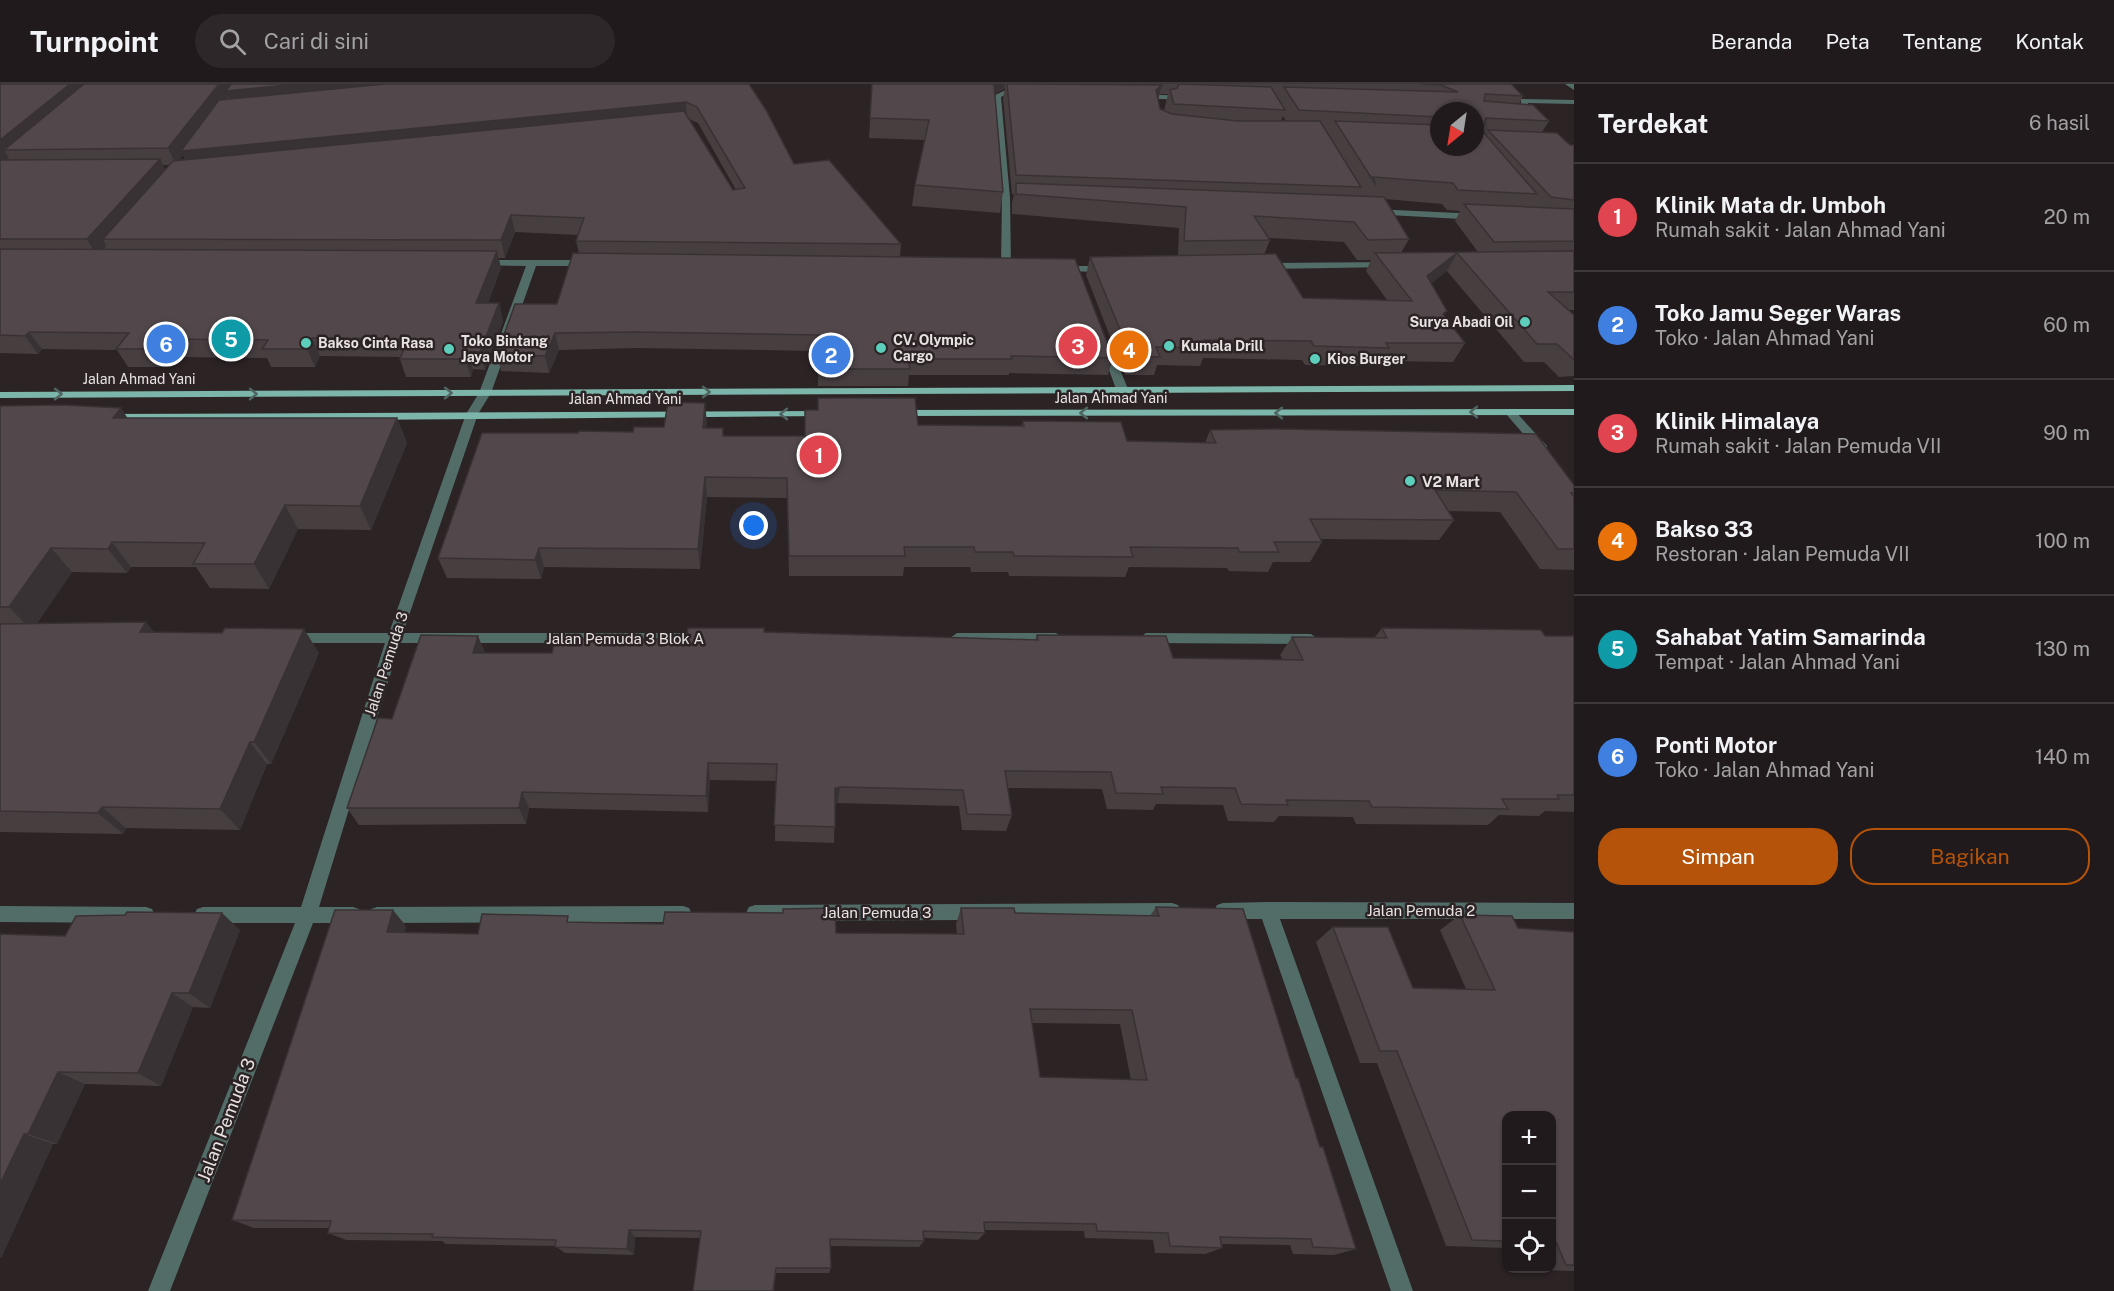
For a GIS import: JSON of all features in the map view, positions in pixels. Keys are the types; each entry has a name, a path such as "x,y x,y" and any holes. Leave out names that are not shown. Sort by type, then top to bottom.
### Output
{"main road":[{"name":"Jalan Ahmad Yani","path":"0,394 1574,388"},
{"name":"Jalan Ahmad Yani","path":"878,414 1574,412"},
{"name":"Jalan Ahmad Yani","path":"94,418 472,414 842,414"}],"street":[{"path":"1569,84 1574,88"},
{"path":"1006,268 1006,198 997,96 1008,91 1036,92"},
{"path":"1125,96 1202,99"},
{"path":"1157,107 1170,102 1169,98"},
{"path":"1540,129 1525,111 1524,101 1574,102"},
{"path":"1521,120 1533,121"},
{"path":"1006,198 1018,198"},
{"path":"1362,211 1489,217"},
{"path":"472,263 603,264"},
{"name":"Jalan Pemuda 3","path":"159,1291 307,915 394,638 472,414 485,393 532,263"},
{"path":"1251,266 1404,264"},
{"path":"994,268 1018,268"},
{"path":"1052,269 1122,268"},
{"path":"1076,269 1080,280"},
{"path":"1101,335 1122,389"},
{"path":"1510,412 1555,462"},
{"name":"Jalan Pemuda 3 Blok A","path":"274,638 716,638"},
{"path":"942,638 1073,638"},
{"path":"1133,638 1324,639"},
{"path":"1209,911 1268,910 1402,1291"},
{"name":"Jalan Pemuda 2","path":"1268,910 1574,910"},
{"name":"Jalan Pemuda 3","path":"734,913 1185,911"},
{"path":"0,914 165,915"},
{"path":"189,915 698,914"}],"building":[{"path":"0,84 70,84 0,140"},
{"path":"84,84 219,84 168,148 4,150"},
{"path":"231,84 299,84 226,91"},
{"path":"385,84 749,84 766,110 794,164 829,160 901,244 576,241 584,218 511,215 501,240 103,239 173,161 684,111 733,190 745,188 697,107 686,102 181,151 219,100"},
{"path":"872,84 994,84 1003,192 915,185 929,120 870,118"},
{"path":"1007,84 1162,85 1156,90 1160,109 1172,114 1238,121 1320,121 1361,187 1016,175"},
{"path":"1179,84 1271,87 1285,110 1174,104 1170,90 1177,88"},
{"path":"1421,84 1511,84 1523,96 1485,94 1484,101 1533,105 1549,121 1486,118 1484,125 1484,102 1430,102 1430,117 1299,110 1284,87 1458,92 1441,85"},
{"path":"1335,121 1430,125 1430,156 1484,156 1484,133 1537,194 1458,190 1453,183 1373,177 1376,185"},
{"path":"1488,130 1557,133 1570,145 1574,145 1574,200 1551,197"},
{"path":"160,159 87,239 0,239 0,160"},
{"path":"1016,183 1384,197 1409,239 1368,240 1354,222 1254,216 1270,240 1184,241 1186,207 1016,194"},
{"path":"1464,204 1574,209 1574,241 1494,242"},
{"path":"0,249 497,251 476,303 499,303 480,352 468,351 465,359 400,359 408,339 312,338 307,349 262,349 268,340 168,339 160,349 116,349 129,333 29,332 25,336 0,335"},
{"path":"1574,251 1574,292 1548,292 1574,315 1574,359 1557,344 1537,344 1457,253 1427,276 1447,311 1443,314 1465,343 1386,343 1389,348 1314,346 1311,341 1204,340 1208,348 1156,347 1160,357 1131,356 1090,257 1276,254 1303,298 1412,301 1375,253"},
{"path":"573,253 1075,259 1113,358 1011,356 1012,359 908,359 910,369 819,369 819,335 634,332 555,333 545,356 497,354 515,304 557,304"},
{"path":"818,398 915,398 918,425 1024,426 1023,421 1121,422 1127,441 1216,443 1210,430 1277,429 1536,434 1574,485 1574,493 1571,493 1574,497 1574,549 1558,549 1516,492 1435,490 1454,520 1310,519 1322,542 1274,542 1279,552 1239,552 1238,548 1130,547 1133,557 1014,556 1013,552 975,552 974,547 904,547 905,556 789,556 787,478 705,477 698,549 539,548 535,560 438,558 482,433 633,432 634,427 664,427 668,402 705,403 703,428 723,428 723,436 805,436 805,410 818,410"},
{"path":"63,405 121,408 113,418 397,418 360,506 285,505 254,564 193,564 205,543 112,542 108,549 51,548 9,607 0,607 0,406"},
{"path":"146,622 140,632 222,633 225,628 304,629 254,742 250,742 220,809 102,807 98,813 0,811 0,624"},
{"path":"688,628 764,628 764,632 1038,640 1037,635 1166,636 1173,658 1303,660 1292,637 1387,638 1382,628 1541,630 1545,636 1574,636 1574,795 1557,795 1559,799 1502,799 1508,809 1372,807 1369,801 1286,800 1288,805 1241,804 1235,788 1161,787 1163,794 1116,793 1111,772 1005,771 1012,815 967,814 963,790 840,787 835,788 835,827 774,825 777,764 708,763 706,796 522,792 519,808 347,808 378,718 392,719 421,635 478,636 473,653 552,653 555,639 686,639"},
{"path":"1156,907 1243,909 1296,1078 1298,1078 1320,1147 1323,1147 1356,1249 1313,1247 1311,1239 1220,1237 1222,1248 1170,1246 1168,1233 1097,1231 1096,1224 984,1222 985,1233 923,1231 924,1241 830,1239 831,1268 776,1268 773,1291 693,1291 701,1231 629,1230 627,1249 555,1247 556,1240 432,1237 433,1234 328,1233 331,1221 232,1220 335,910 393,910 387,932 478,934 482,914 568,916 567,922 663,924 665,912 783,913 783,909 835,908 836,933 964,934 961,908 1014,908 1015,913 1159,916","holes":["1030,1009 1132,1010 1147,1080 1040,1077"]},
{"path":"127,912 222,913 189,993 172,993 138,1073 58,1072 28,1134 24,1134 0,1184 0,934 65,936 76,916 125,915"},
{"path":"1460,915 1512,916 1518,928 1574,932 1574,1265 1566,1265 1556,1242 1556,1111 1502,1111 1502,1241 1472,1240 1397,1051 1380,1051 1333,927 1388,927 1413,988 1495,990"}],"place":[{"name":"Surya Abadi Oil","path":"1525,322"},
{"name":"Sahabat Yatim Samarinda","path":"231,339"},
{"name":"Bakso Cinta Rasa","path":"306,343"},
{"name":"Ponti Motor","path":"166,344"},
{"name":"Klinik Himalaya","path":"1078,346"},
{"name":"Kumala Drill","path":"1169,346"},
{"name":"CV. Olympic Cargo","path":"881,348"},
{"name":"Toko Bintang Jaya Motor","path":"449,349"},
{"name":"Bakso 33","path":"1129,350"},
{"name":"Toko Jamu Seger Waras","path":"831,355"},
{"name":"Kios Burger","path":"1315,359"},
{"name":"Klinik Mata dr. Umboh","path":"819,455"},
{"name":"V2 Mart","path":"1410,481"}]}
